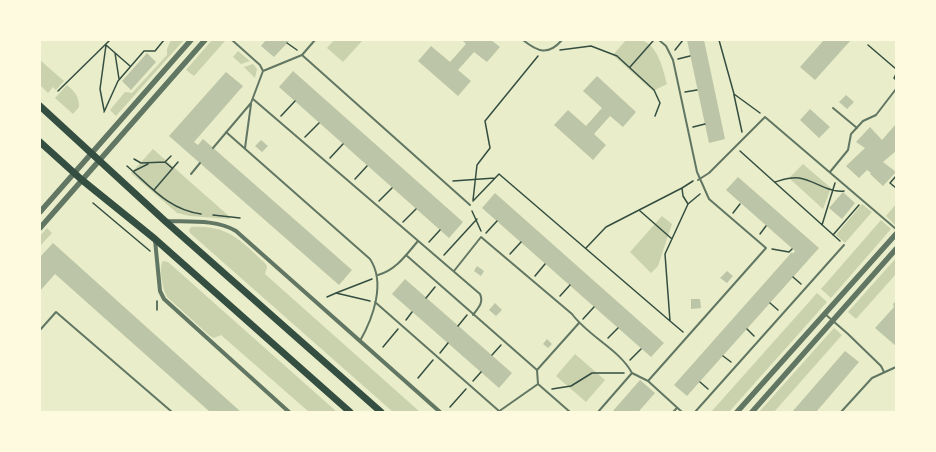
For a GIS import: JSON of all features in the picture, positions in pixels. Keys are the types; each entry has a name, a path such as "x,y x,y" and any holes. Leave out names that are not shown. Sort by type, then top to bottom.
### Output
{"main road":[{"path":"40,106 92,152 165,221 381,412"},
{"path":"40,142 82,180 155,239 350,412"}],"street":[{"path":"40,212 192,40"},
{"path":"40,228 204,40"},
{"path":"165,221 227,226 236,232 440,412"},
{"path":"737,412 896,234"},
{"path":"155,239 160,291 164,299 289,412"},
{"path":"752,412 896,249"}],"lane":[{"path":"213,148 251,103 263,71 260,65 232,40"},
{"path":"263,71 302,54 315,40"},
{"path":"523,40 534,49 542,51 551,49 562,40"},
{"path":"648,381 766,248 709,199 703,191 698,180 673,60 666,46 658,40"},
{"path":"302,54 470,205"},
{"path":"830,172 848,150 851,134 863,121 876,114 896,88"},
{"path":"253,99 480,294 482,300 481,305 473,315"},
{"path":"245,148 251,103"},
{"path":"833,108 857,128"},
{"path":"698,180 709,174 765,117 896,230"},
{"path":"226,132 370,260 378,275 375,302 365,332 360,341"},
{"path":"191,174 200,163"},
{"path":"454,271 482,237 572,314 579,323 627,363 632,373 648,381 682,412"},
{"path":"378,275 387,273 418,241"},
{"path":"695,412 844,245"},
{"path":"406,255 537,370 538,384 570,412"},
{"path":"375,302 498,411 538,384"},
{"path":"40,330 56,312 172,412"},
{"path":"825,314 881,366 884,372"},
{"path":"537,370 579,323"},
{"path":"841,412 872,378 896,367"},
{"path":"598,412 632,373"},
{"path":"673,412 677,408"}],"path":[{"path":"58,91 110,40"},
{"path":"106,45 100,89 104,112 119,79 144,51 155,51 164,40"},
{"path":"630,67 654,40"},
{"path":"670,54 683,40"},
{"path":"719,40 734,94 744,140"},
{"path":"287,42 302,54"},
{"path":"106,45 130,66"},
{"path":"868,45 896,69"},
{"path":"551,49 556,51 591,46 617,56 654,90 660,103 655,116"},
{"path":"542,51 485,121 490,148 477,165 472,203 499,174 687,336"},
{"path":"115,53 119,79"},
{"path":"673,60 690,56"},
{"path":"896,74 894,78 896,80"},
{"path":"680,93 697,90"},
{"path":"734,94 765,117"},
{"path":"278,119 295,101"},
{"path":"302,140 319,123"},
{"path":"687,128 704,124"},
{"path":"327,161 343,144"},
{"path":"736,148 844,245"},
{"path":"134,159 141,163 165,162 171,156"},
{"path":"165,162 172,168"},
{"path":"154,190 178,162"},
{"path":"134,171 149,163"},
{"path":"127,166 171,205 180,210 205,215"},
{"path":"351,182 367,166"},
{"path":"896,176 890,182 896,188"},
{"path":"443,182 495,178"},
{"path":"774,182 800,178 841,192 851,190"},
{"path":"822,225 837,178"},
{"path":"586,248 606,227 682,188 688,183 698,180"},
{"path":"376,204 392,188"},
{"path":"682,188 683,196 688,204"},
{"path":"670,321 665,254 688,204 703,191"},
{"path":"833,235 863,201"},
{"path":"93,203 153,254"},
{"path":"729,217 740,204"},
{"path":"470,205 481,228 482,237"},
{"path":"400,226 416,209"},
{"path":"639,210 672,239"},
{"path":"213,215 240,218"},
{"path":"440,259 476,219"},
{"path":"482,237 497,221"},
{"path":"756,239 766,226"},
{"path":"424,246 440,230"},
{"path":"506,258 520,242"},
{"path":"766,248 789,252 792,249"},
{"path":"532,280 545,264"},
{"path":"327,297 369,281 378,275"},
{"path":"426,298 438,284"},
{"path":"556,301 570,285"},
{"path":"336,293 375,302"},
{"path":"156,294 157,310"},
{"path":"579,323 594,306"},
{"path":"458,326 470,312"},
{"path":"604,344 618,328"},
{"path":"492,355 504,341"},
{"path":"627,363 641,348"},
{"path":"544,390 571,386 592,373 632,373"}],"green space":[{"path":"171,40 184,40 116,116 110,110 125,92 132,93 167,55 167,49"},
{"path":"212,40 225,41 194,76 186,70"},
{"path":"334,40 363,40 343,62 327,48"},
{"path":"626,40 642,40 653,48 662,66 667,84 653,91 613,55"},
{"path":"238,51 250,61 241,64 233,57"},
{"path":"40,60 64,81 56,90 53,87 48,93 40,85"},
{"path":"253,64 257,69 255,78 244,67"},
{"path":"67,85 74,92 78,100 79,107 73,114 55,98"},
{"path":"153,149 230,217 229,219 190,216 177,213 131,173"},
{"path":"803,164 831,188 823,209 789,178"},
{"path":"862,204 872,212 845,243 836,235"},
{"path":"896,204 896,224 895,225 886,216"},
{"path":"662,216 672,224 658,266 651,273 630,252"},
{"path":"881,220 891,229 831,298 821,289"},
{"path":"191,227 215,228 224,231 241,241 266,264 267,267 265,274 420,412 393,412 190,233 189,230"},
{"path":"47,228 52,233 40,246 40,236"},
{"path":"896,258 896,274 856,319 848,312"},
{"path":"163,261 168,262 337,412 309,412 221,335 214,338 210,336 167,297 161,274"},
{"path":"817,293 827,302 729,412 711,412"},
{"path":"834,328 842,335 774,412 759,412"},
{"path":"575,354 605,380 586,402 556,376"}],"building":[{"path":"266,40 290,40 274,57 261,46"},
{"path":"462,40 491,40 500,47 487,62 474,52 458,70 471,81 458,96 418,61 431,46 450,62 466,44"},
{"path":"687,40 704,40 725,139 709,143"},
{"path":"824,40 851,40 815,80 800,67"},
{"path":"147,53 156,62 131,90 122,81"},
{"path":"293,71 463,222 449,238 279,87"},
{"path":"226,72 243,86 194,142 198,145 203,139 352,270 339,285 169,136"},
{"path":"597,76 636,112 623,127 610,116 594,134 606,145 593,160 554,125 568,110 586,126 602,108 583,91"},
{"path":"846,95 854,102 847,109 839,102"},
{"path":"810,109 830,127 819,138 800,120"},
{"path":"896,124 896,151 883,162 896,172 883,186 867,170 859,178 846,166 865,148 856,142 870,127 882,140"},
{"path":"261,140 268,146 262,152 255,146"},
{"path":"738,177 819,248 687,396 674,385 792,252 793,254 795,251 726,190"},
{"path":"843,192 855,203 842,219 829,208"},
{"path":"495,193 664,343 651,357 482,208"},
{"path":"53,243 241,412 210,412 55,274 40,291 40,257"},
{"path":"477,266 484,271 481,276 474,271"},
{"path":"727,271 733,276 727,283 720,278"},
{"path":"405,279 512,373 499,388 392,294"},
{"path":"691,299 700,299 701,308 691,309"},
{"path":"895,302 896,346 875,328 894,307 893,304"},
{"path":"495,303 502,310 496,316 489,310"},
{"path":"547,339 552,344 548,348 543,344"},
{"path":"845,351 859,362 823,404 816,412 792,412"},
{"path":"640,380 655,393 639,412 612,412"}]}
